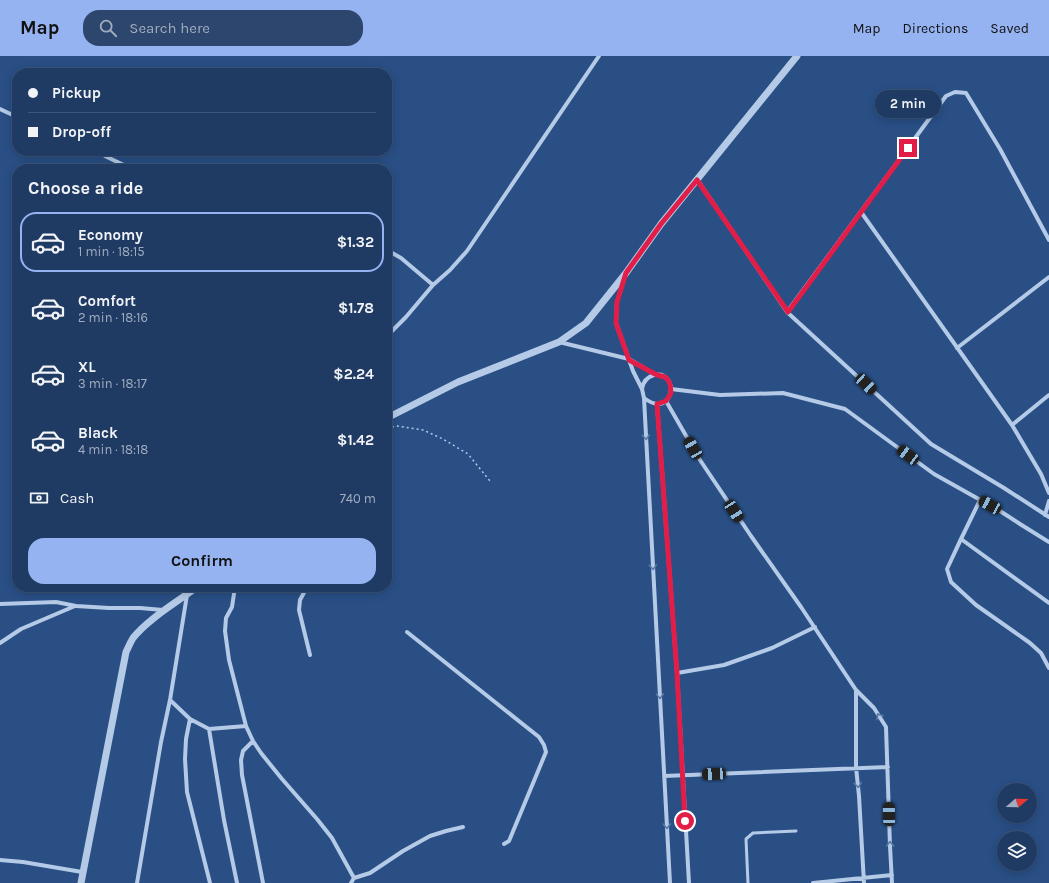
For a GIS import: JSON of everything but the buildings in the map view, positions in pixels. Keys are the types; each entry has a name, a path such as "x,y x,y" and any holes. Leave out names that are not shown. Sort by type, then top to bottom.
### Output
{"street":[{"path":"392,331 433,285 450,270 467,251 599,56"},
{"path":"392,415 458,382 559,342 586,323 626,273 661,224 797,56"},
{"path":"788,312 946,96 955,92 966,94 1000,149 1049,240"},
{"path":"0,110 12,115"},
{"path":"105,156 122,164"},
{"path":"697,180 788,312 931,444 1047,516 1049,501"},
{"path":"861,212 1012,425 1041,474 1049,493"},
{"path":"392,253 401,258 433,285"},
{"path":"626,273 617,302 616,323 629,360 642,389 644,398 670,883"},
{"path":"957,348 1049,276"},
{"path":"559,342 629,360 657,375 665,377 670,384 671,389 671,393 666,401 657,404 644,398"},
{"path":"642,389 645,380 648,377 657,375"},
{"path":"671,389 720,395 783,393 845,409 934,474 1000,511 1049,542"},
{"path":"1012,425 1049,395"},
{"path":"666,401 700,460 751,536 815,627 856,690 874,708 886,727 892,883"},
{"path":"657,404 677,673 689,883"},
{"path":"980,500 947,569 951,582 976,606 1030,643 1041,653 1049,668"},
{"path":"961,539 1049,603"},
{"path":"81,883 126,652 132,639 138,633 191,592"},
{"path":"235,592 232,606 226,618 225,631 229,660 246,726 253,741 282,780 332,838 354,878"},
{"path":"304,592 300,600 299,610 310,655"},
{"path":"137,883 161,742 170,700 187,595"},
{"path":"0,604 56,602 76,606 166,610"},
{"path":"0,643 21,629 76,606"},
{"path":"677,673 724,665 772,648 815,627"},
{"path":"407,632 539,737 544,745 546,752 509,840 504,844"},
{"path":"856,690 856,767 864,880"},
{"path":"170,700 190,719 209,728 246,726"},
{"path":"190,719 186,739 185,759 187,792 210,883"},
{"path":"209,728 224,820 237,883"},
{"path":"253,741 243,751 241,760 242,776 263,883"},
{"path":"664,776 856,767 888,767"},
{"path":"351,883 354,878 370,873 430,836 463,827"},
{"path":"0,860 23,862 82,872"},
{"path":"813,883 864,880 892,875"}],"lane":[{"path":"748,883 746,840 753,833 796,830"}],"path":[{"path":"392,427 397,426 422,430 444,439 468,454 490,481"}],"route":[{"path":"685,821 677,673 657,404 662,403 669,398 671,389 670,384 665,377 657,375 629,360 616,323 617,302 626,273 661,224 697,180 788,312 908,148"}]}
